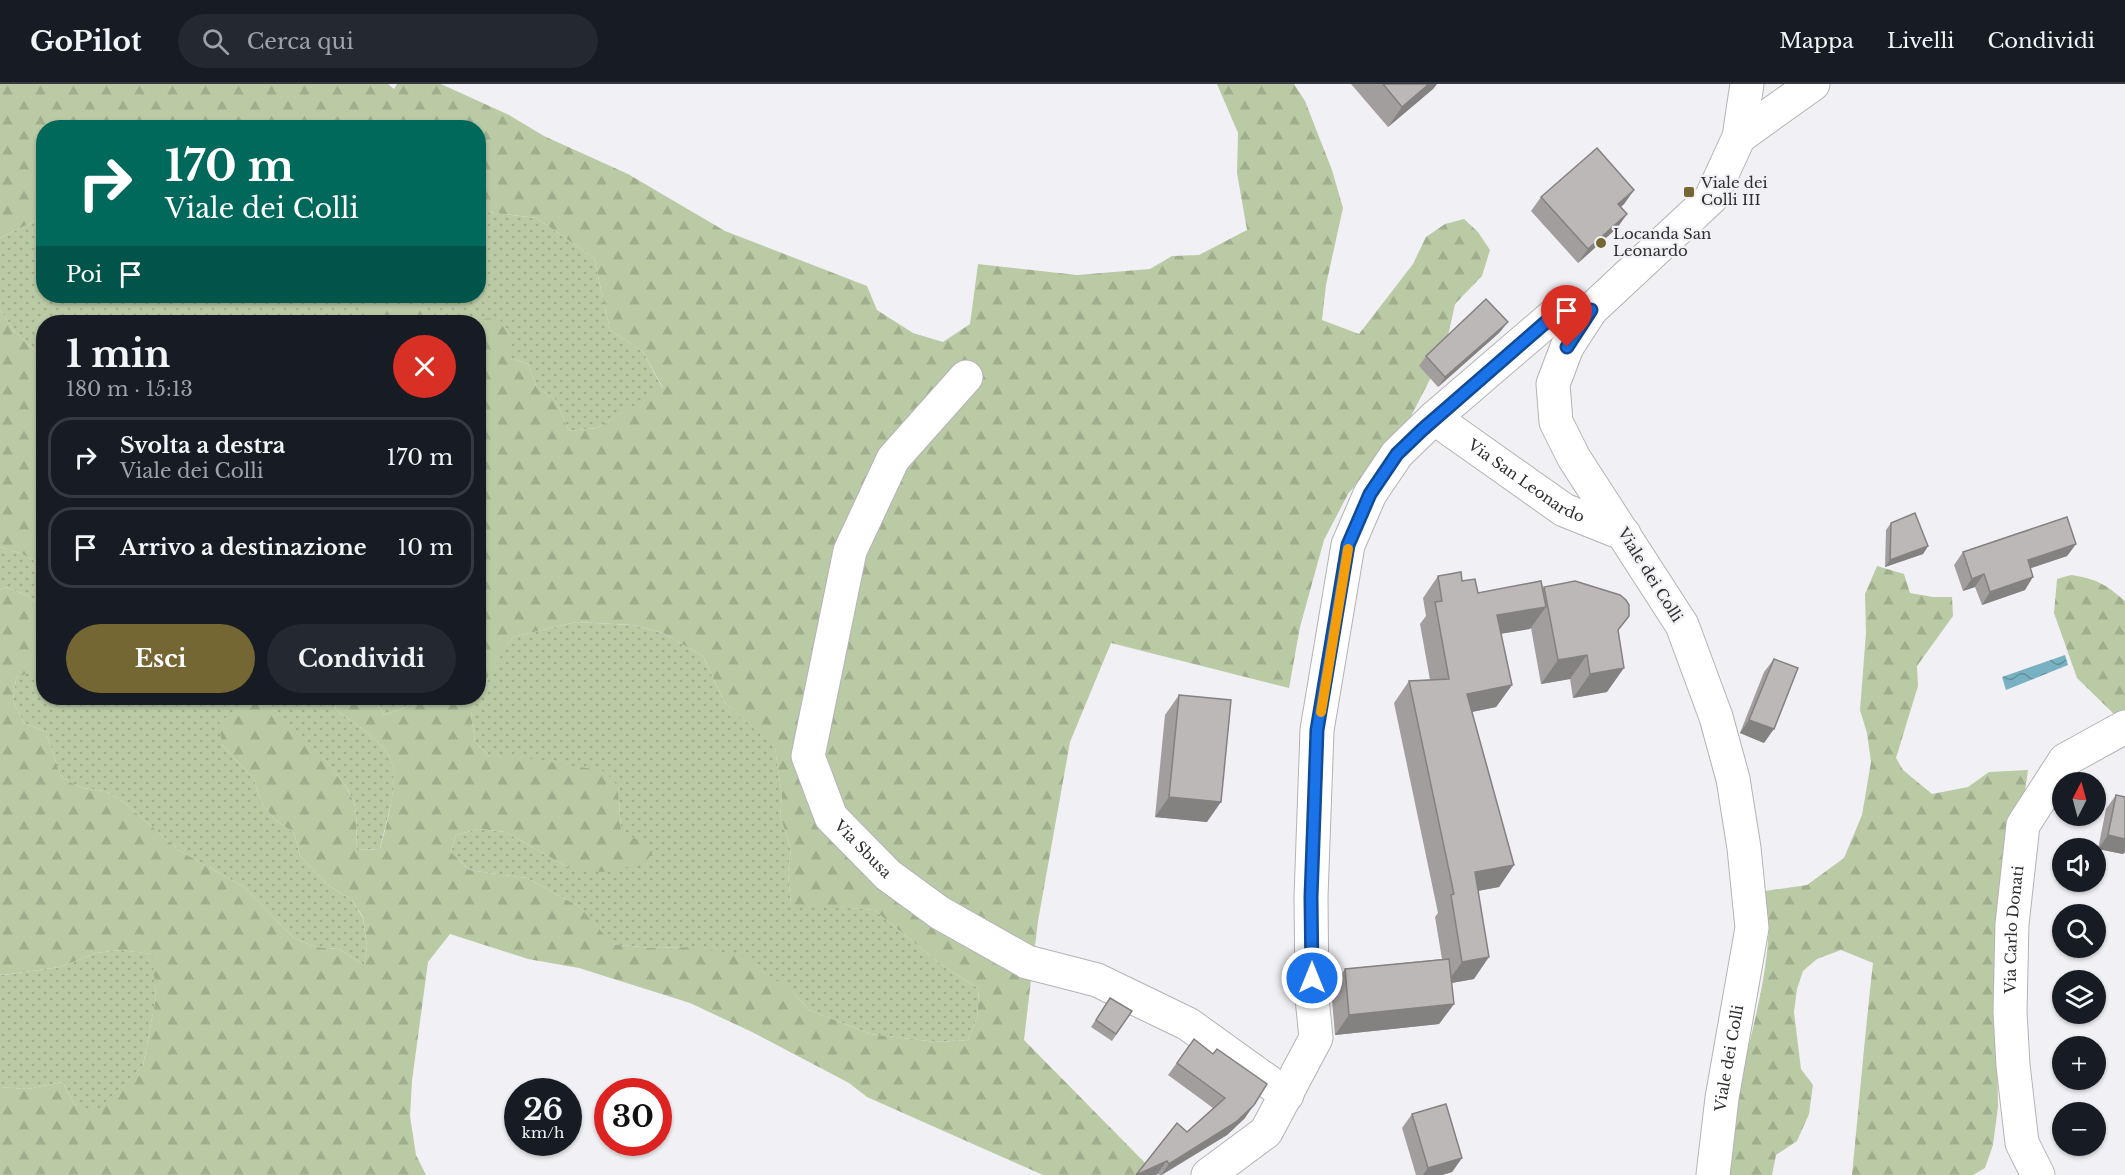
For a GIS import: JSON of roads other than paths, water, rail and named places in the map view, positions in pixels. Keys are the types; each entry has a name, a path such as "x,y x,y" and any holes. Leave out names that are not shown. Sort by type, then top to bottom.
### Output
{"street":[{"name":"Viale dei Colli","path":"1713,1175 1722,1098 1752,928 1733,779 1716,717 1682,626 1574,458 1556,422 1553,384 1567,347 1591,310 1711,198 1739,137 1747,84"},
{"path":"1739,137 1813,84"},
{"path":"1208,1175 1266,1132 1316,1038 1312,998 1311,897 1317,730 1348,545 1370,494 1397,454 1434,418 1554,315 1591,310"},
{"name":"Via Sbusa","path":"966,377 893,459 850,551 808,756 831,817 888,875 940,913 1027,962 1097,980 1188,1024 1287,1095"},
{"name":"Via San Leonardo","path":"1434,418 1564,510 1624,534"},
{"name":"Via Carlo Donati","path":"2038,1175 2022,1143 2013,1065 2010,1012 2012,924 2023,825 2065,760 2125,727"}],"water":[{"path":"2065,655 2068,665 2006,690 2002,677"}],"place":[{"name":"Viale dei Colli III","path":"1689,192"},
{"name":"Locanda San Leonardo","path":"1601,243"}]}
